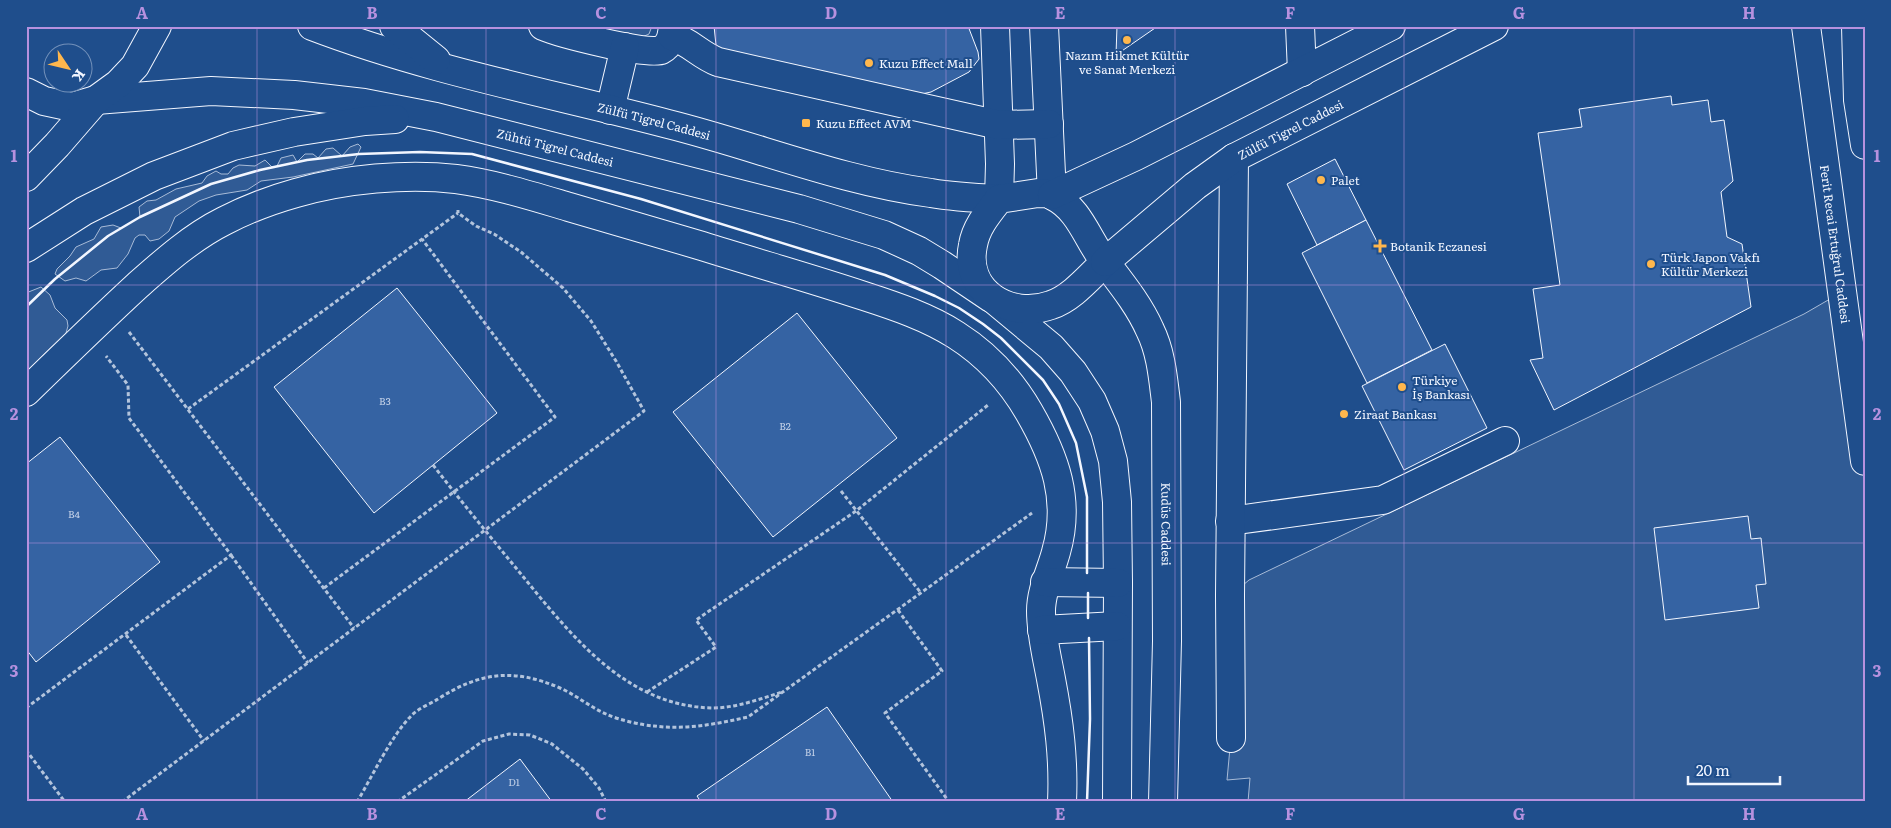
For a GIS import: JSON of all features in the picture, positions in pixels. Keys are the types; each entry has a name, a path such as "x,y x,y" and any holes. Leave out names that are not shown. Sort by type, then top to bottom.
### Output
{"main road":[{"path":"26,177 96,100 118,84 135,66 157,26"},
{"name":"Zülfü Tigrel Caddesi","path":"312,26 358,44 445,68 670,124 818,168 878,183 930,193 998,199"},
{"path":"394,26 445,68"},
{"path":"543,26 625,47 653,51 661,50 668,44 672,31 698,52 718,62 999,124 1049,124"},
{"path":"995,26 999,124 998,199 978,229 973,246 972,272 981,287 991,298 1063,359 1092,401 1105,431 1113,461 1117,502 1117,802"},
{"path":"1044,26 1052,195"},
{"path":"1300,26 1302,72"},
{"path":"1052,195 1136,156 1391,26"},
{"name":"Zülfü Tigrel Caddesi","path":"1104,262 1195,186 1234,158 1494,26"},
{"name":"Ferit Recai Ertuğrul Caddesi","path":"1806,26 1865,461"},
{"path":"1856,26 1858,100 1865,145"},
{"path":"610,110 625,47"},
{"name":"Zühtü Tigrel Caddesi","path":"96,100 211,91 294,95 364,103 431,116 799,209 884,235 935,260 991,298"},
{"path":"26,92 44,101 72,107 96,100"},
{"path":"26,248 84,211 154,176 233,146 294,132 365,121 431,116"},
{"path":"1231,738 1230,521 1234,158"},
{"path":"26,392 86,332 162,264 190,242 223,221 260,205 300,192 354,182 414,178 456,179 530,195 834,286 903,309 953,332 978,350 996,367 1028,410 1050,454 1061,492 1063,519 1056,552 1045,582 1041,607 1042,630 1062,746 1062,802"},
{"path":"991,298 1005,305 1023,309 1041,308 1053,304 1083,283 1104,262 1084,227 1070,210 1052,195 1038,193 998,199"},
{"name":"Kudüs Caddesi","path":"1104,262 1136,304 1151,331 1162,371 1166,402 1166,641 1163,802"},
{"path":"1230,521 1383,500 1505,441"},
{"path":"1045,582 1118,583"},
{"path":"1042,630 1117,626"}],"path":[{"path":"122,802 644,411 591,321 563,288 521,252 494,234 476,226 458,212 456,179"},
{"path":"188,409 458,212"},
{"path":"324,588 555,417 422,238"},
{"path":"112,309 354,628"},
{"path":"86,332 128,385 129,418 231,555 308,663"},
{"path":"647,692 716,647 696,620 856,511 1012,386"},
{"path":"433,465 570,634 608,668 647,692 680,704 713,708 744,704 785,691"},
{"path":"841,491 921,594"},
{"path":"358,802 392,742 413,714 452,690 480,678 510,674 534,679 560,688 607,714 652,726 683,728 714,725 748,717 1061,492"},
{"path":"26,708 231,555"},
{"path":"898,610 942,671 885,713 949,802"},
{"path":"126,635 204,741"},
{"path":"397,802 483,741 509,734 530,735 552,744 583,769 599,788 606,802"},
{"path":"26,750 65,802"}],"shaded area":[{"path":"589,26 652,26 649,34 640,38"},
{"path":"358,144 361,147 353,164 293,177 261,181 247,190 216,195 199,201 175,217 169,231 159,239 150,241 145,235 139,235 135,238 128,254 117,268 101,270 86,281 76,278 65,281 55,274 76,247 94,239 101,227 113,225 121,228 140,217 139,207 147,201 156,200 176,189 202,183 207,176 216,171 221,174 228,174 239,165 255,166 265,160 272,167 277,166 281,158 293,155 297,162 305,154 313,154 318,158 326,149 333,148 342,156 350,147"},
{"path":"41,287 50,295 55,308 67,320 68,326 66,333 26,372 26,293"},
{"path":"1842,292 1865,461 1865,802 1248,802 1250,778 1227,780 1231,737 1230,596 1249,580 1804,314"}],"building":[{"name":"Kuzu Effect Mall","path":"714,26 968,26 979,59 969,72 931,92 917,95 721,52 716,45"},
{"name":"Nazım Hikmet Kültür ve Sanat Merkezi","path":"1117,26 1158,26 1116,55"},
{"name":"Türk Japon Vakfı Kültür Merkezi","path":"1671,96 1672,105 1708,100 1711,122 1724,120 1733,181 1721,192 1727,237 1742,244 1751,307 1554,410 1530,360 1543,358 1533,289 1560,285 1538,133 1582,127 1579,109"},
{"path":"1335,159 1366,220 1317,245 1287,184"},
{"path":"1366,220 1432,350 1367,383 1302,253"},
{"path":"397,288 497,413 374,513 274,387"},
{"path":"797,313 897,438 773,537 673,412"},
{"path":"1445,344 1487,428 1404,470 1362,386"},
{"path":"60,437 160,562 36,662 26,649 26,464"},
{"path":"1748,516 1751,539 1761,538 1766,584 1756,585 1759,608 1665,620 1654,528"},
{"path":"827,707 893,802 701,802 697,796"},
{"path":"520,759 552,802 464,802"}],"wall":[{"path":"26,307 55,279 108,236 140,217 211,184 260,170 307,160 359,154 420,152 472,154 641,199 885,275 935,296 959,308 983,324 1001,338 1043,380 1059,404 1076,443 1087,497 1087,573"},
{"path":"1088,593 1088,618"},
{"path":"1087,802 1090,719 1089,638"}],"place":[{"name":"Nazım Hikmet Kültür ve Sanat Merkezi","path":"1127,40"},
{"name":"Kuzu Effect Mall","path":"869,63"},
{"name":"Kuzu Effect AVM","path":"806,123"},
{"name":"Palet","path":"1321,180"},
{"name":"Botanik Eczanesi","path":"1380,246"},
{"name":"Türk Japon Vakfı Kültür Merkezi","path":"1651,264"},
{"name":"Türkiye İş Bankası","path":"1402,387"},
{"name":"Ziraat Bankası","path":"1344,414"}]}
